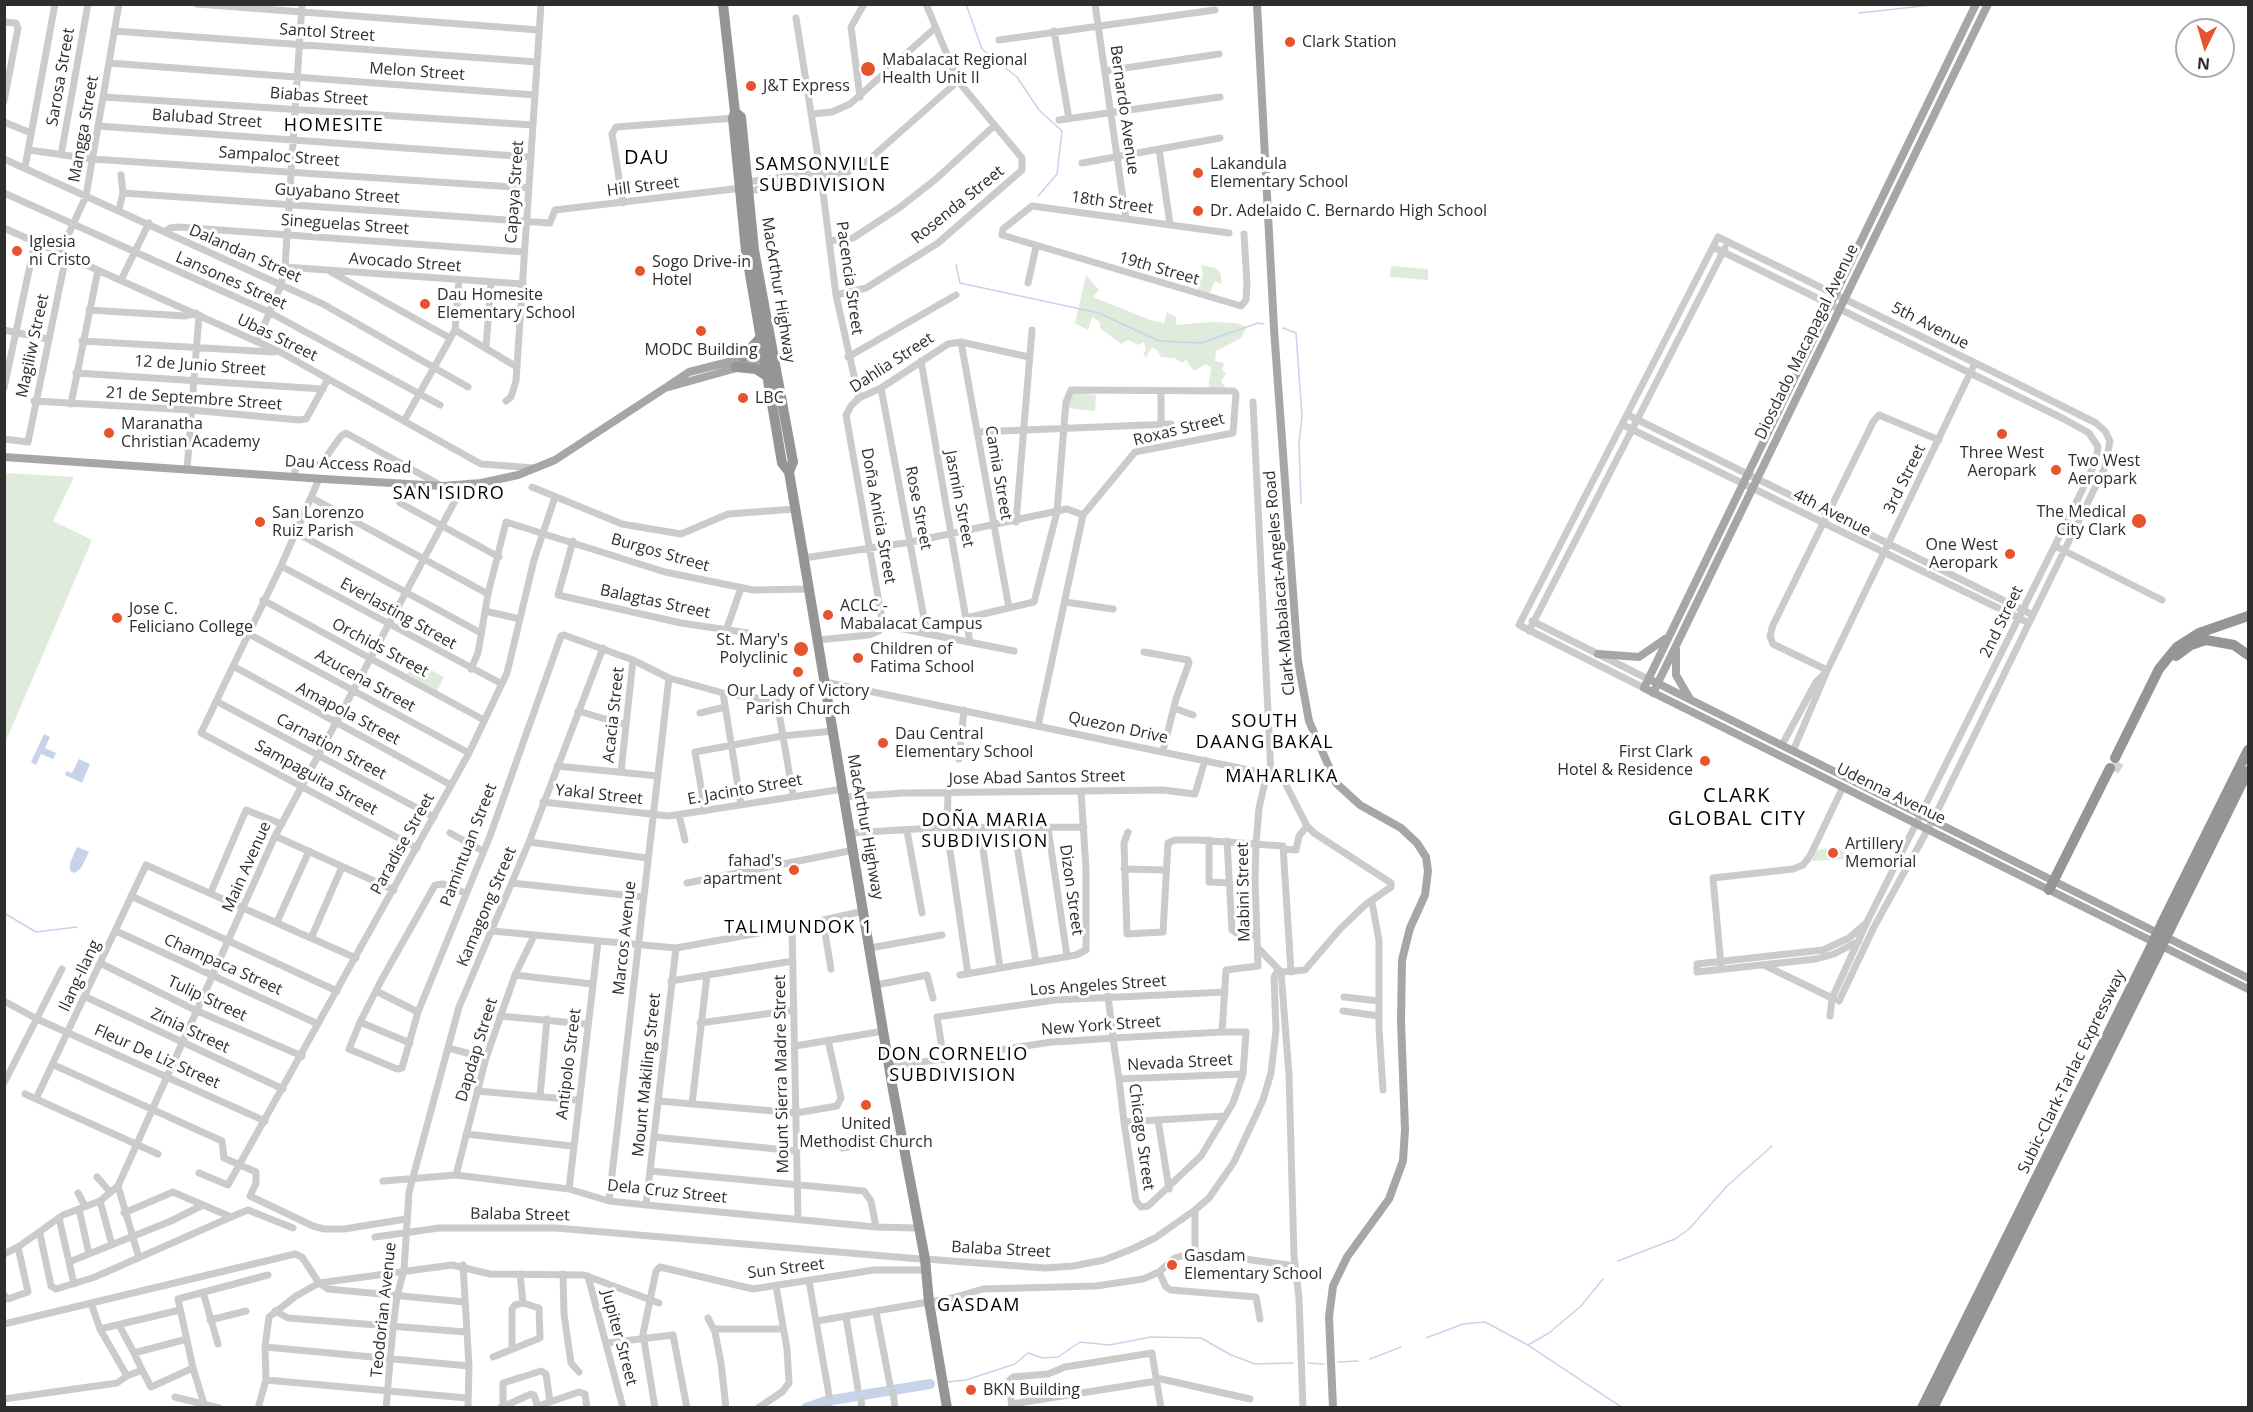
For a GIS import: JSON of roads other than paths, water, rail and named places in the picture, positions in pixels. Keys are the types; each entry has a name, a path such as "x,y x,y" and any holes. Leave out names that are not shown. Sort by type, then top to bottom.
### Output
{"highway":[{"name":"MacArthur Highway","path":"723,4 768,355 793,462 789,472"},
{"name":"MacArthur Highway","path":"745,187 743,233 760,339 768,355 767,376 782,463 789,472 902,1138 922,1263 925,1300 947,1407"},
{"path":"743,357 760,339"},
{"path":"736,367 756,369 767,376"},
{"path":"2115,764 2159,669 2177,646 2199,633 2248,616"},
{"path":"2054,886 2162,674 2183,650 2198,642 2215,640 2234,645 2248,655"},
{"path":"2245,767 2248,741"},
{"name":"Subic-Clark-Tarlac Expressway","path":"2167,925 2217,836 2245,767 2248,750"},
{"name":"Subic-Clark-Tarlac Expressway","path":"1922,1407 2245,767"},
{"path":"2217,836 2226,829 2248,783"},
{"name":"Subic-Clark-Tarlac Expressway","path":"1933,1407 2152,954"},
{"name":"MacArthur Highway","path":"910,1187 908,1192 922,1263"}],"main road":[{"name":"Clark-Mabalacat-Angeles Road","path":"1257,4 1274,329 1299,661 1309,721 1336,783 1360,805 1401,828 1417,843 1426,857 1428,871 1425,895 1410,927 1402,960 1403,1161 1389,1199 1347,1257 1333,1286 1329,1317 1333,1407"},
{"name":"Diosdado Macapagal Avenue","path":"1644,688 1976,4"},
{"name":"Diosdado Macapagal Avenue","path":"1653,693 1988,4"},
{"path":"1926,108 1935,113"},
{"name":"Dau Access Road","path":"4,457 442,486 503,479 570,452 689,372 743,357 768,355"},
{"name":"Dau Access Road","path":"665,388 768,355"},
{"path":"1598,654 1640,657 1652,651 1669,634"},
{"path":"1677,643 1676,675 1692,701"},
{"name":"Udenna Avenue","path":"1648,679 1933,819 2248,989"},
{"name":"Udenna Avenue","path":"1644,688 1928,829 2248,978"}],"street":[{"path":"24,167 55,4"},
{"name":"Sarosa Street","path":"61,155 88,4"},
{"name":"Mangga Street","path":"63,254 86,196 119,4"},
{"path":"197,4 539,30"},
{"path":"257,342 281,285 285,267 302,4"},
{"name":"Capaya Street","path":"506,400 510,397 516,381 541,4"},
{"path":"860,97 851,27 864,4"},
{"path":"830,241 853,238 899,208 936,179 994,126 958,81 926,4"},
{"name":"Bernardo Avenue","path":"1095,4 1126,219"},
{"path":"999,40 1215,10"},
{"name":"Pacencia Street","path":"796,18 821,176 836,295 848,357 859,398"},
{"path":"4,22 18,24 4,101"},
{"path":"812,114 842,110 860,97 936,28"},
{"name":"Santol Street","path":"114,31 537,62"},
{"path":"1054,31 1068,118"},
{"path":"4,53 13,54"},
{"path":"1105,71 1219,54"},
{"name":"Melon Street","path":"109,63 535,96"},
{"name":"Hill Street","path":"550,223 555,210 845,173 864,164 958,81"},
{"name":"Biabas Street","path":"104,97 533,125"},
{"path":"1059,120 1220,97"},
{"path":"623,203 612,134 616,127 736,116"},
{"path":"4,122 31,133"},
{"name":"Balubad Street","path":"98,126 530,157"},
{"name":"Rosenda Street","path":"836,295 866,288 938,243 1022,170 1022,158 994,126"},
{"path":"1082,163 1220,138"},
{"path":"1159,149 1170,224"},
{"name":"Sampaloc Street","path":"29,150 92,159 292,170 528,188"},
{"name":"Dalandan Street","path":"4,159 119,209 324,304 468,387"},
{"path":"119,209 123,193 121,174"},
{"name":"Guyabano Street","path":"123,193 550,223"},
{"name":"Lansones Street","path":"4,194 269,312 440,405"},
{"name":"18th Street","path":"1002,233 1032,206 1229,233"},
{"path":"121,280 149,223"},
{"name":"Sineguelas Street","path":"165,232 174,227 524,252"},
{"path":"4,237 5,228"},
{"name":"Ubas Street","path":"5,228 280,352 481,464 535,468"},
{"name":"19th Street","path":"1002,233 1006,238 1241,306 1246,300 1247,283 1244,234"},
{"name":"5th Avenue","path":"2095,440 2064,419 1713,246 1718,237 2096,423 2105,431 2110,441 2110,455"},
{"path":"4,387 35,242"},
{"path":"1529,630 1728,242"},
{"path":"1524,616 1713,246"},
{"path":"1028,283 1036,247"},
{"name":"Magiliw Street","path":"4,439 28,442 63,254"},
{"name":"Avocado Street","path":"285,267 491,284 523,284"},
{"path":"70,404 88,309 98,270"},
{"path":"329,271 450,338"},
{"path":"404,421 455,330 459,280"},
{"path":"486,347 491,284"},
{"path":"848,357 956,295"},
{"path":"88,309 185,316 197,314 187,470"},
{"path":"4,330 47,339"},
{"path":"455,330 517,367"},
{"path":"1016,522 1032,330"},
{"path":"82,341 280,352"},
{"name":"Dahlia Street","path":"846,415 859,398 881,388 948,344 961,342 1029,357"},
{"name":"Camia Street","path":"961,342 1008,608"},
{"name":"Jasmin Street","path":"921,361 970,642"},
{"name":"3rd Street","path":"1793,751 1827,671 1975,363"},
{"name":"12 de Junio Street","path":"76,373 322,389"},
{"name":"21 de Septembre Street","path":"34,401 306,419 328,379"},
{"name":"Rose Street","path":"881,388 912,542 927,634"},
{"path":"966,618 1034,602 1057,512 1066,402 1071,390 1076,388 1161,391 1161,423"},
{"name":"Roxas Street","path":"1038,726 1083,514 1135,452 1206,439 1234,431 1236,394 1234,391 1161,391"},
{"name":"Mabini Street","path":"1225,992 1228,969 1258,966 1256,844 1259,808 1269,773 1253,402"},
{"name":"Doña Anicia Street","path":"846,415 883,625"},
{"name":"4th Avenue","path":"1628,415 2033,615"},
{"path":"1827,671 1780,649 1773,644 1770,636 1827,514 1873,422 1879,415 1939,440"},
{"path":"977,432 1172,424"},
{"name":"4th Avenue","path":"1623,424 1884,554 2029,623"},
{"path":"294,477 296,466 321,464 341,436 346,433 442,486"},
{"name":"2nd Street","path":"1835,1001 1867,922 2076,503 2098,453 2095,440"},
{"name":"2nd Street","path":"1874,927 1933,819 2110,455"},
{"path":"216,700 281,566 319,479"},
{"name":"Main Avenue","path":"4,1254 40,1234 59,1218 100,1201 118,1186 275,836 456,499 458,485"},
{"path":"532,487 622,524 681,534 728,514 795,509"},
{"name":"Paradise Street","path":"200,1173 228,1185 469,753 502,684 555,497"},
{"path":"312,498 488,594"},
{"path":"400,503 499,556 471,669"},
{"path":"2076,503 2086,508"},
{"path":"804,558 912,542 1016,522 1067,509 1083,514"},
{"name":"Burgos Street","path":"499,556 506,522 573,541 665,572 741,588 809,589"},
{"path":"295,532 481,633"},
{"name":"Balagtas Street","path":"573,541 557,594 725,631 748,633"},
{"path":"2055,546 2162,600"},
{"name":"Everlasting Street","path":"281,566 502,684"},
{"path":"1965,593 1970,584"},
{"path":"721,645 741,588"},
{"name":"Orchids Street","path":"263,600 484,720"},
{"path":"1065,602 1113,609"},
{"path":"485,611 520,619"},
{"name":"Udenna Avenue","path":"1644,688 1519,626 1524,616 1648,679"},
{"path":"818,640 869,635 879,631 883,625 1014,651"},
{"name":"Azucena Street","path":"247,633 469,753"},
{"name":"Pamintuan Street","path":"360,1022 350,1049 397,1069 402,1068 418,1012 483,851 561,636 603,648"},
{"path":"603,648 669,678 723,693 777,701 780,706 782,736 793,795"},
{"name":"Kamagong Street","path":"413,1181 459,1007 529,842 603,648"},
{"path":"1144,652 1188,660 1188,668 1174,708 1163,751"},
{"name":"Acacia Street","path":"621,772 633,660"},
{"name":"Amapola Street","path":"233,666 451,785"},
{"name":"3rd Street","path":"1782,746 1816,682 1827,671"},
{"name":"Marcos Avenue","path":"609,1201 669,678"},
{"name":"Quezon Drive","path":"825,682 1269,773"},
{"path":"723,693 741,805"},
{"name":"Sampaguita Street","path":"216,700 201,733 417,848"},
{"name":"Carnation Street","path":"216,700 434,817"},
{"path":"700,713 725,707"},
{"path":"1174,708 1193,715"},
{"path":"959,759 964,710"},
{"path":"578,711 626,725"},
{"path":"705,811 694,757 695,752 782,736 833,731"},
{"name":"Jose Abad Santos Street","path":"844,793 1163,790 1195,794 1205,760"},
{"path":"557,766 658,776"},
{"path":"1269,773 1284,781 1307,826 1314,833 1389,880 1391,887 1340,928 1305,970 1280,971"},
{"path":"1721,966 1713,878 1793,869 1803,865 1810,856 1843,787"},
{"path":"960,975 1082,954 1088,944 1081,791"},
{"name":"E. Jacinto Street","path":"652,814 679,815 793,795 844,793"},
{"path":"948,793 947,830 968,974"},
{"name":"Yakal Street","path":"543,802 652,814"},
{"path":"282,824 246,810 211,892 356,958"},
{"path":"679,815 685,840"},
{"path":"1128,832 1124,843 1127,934 1163,932 1164,870 1168,843 1175,840 1209,840 1283,846 1284,849 1296,850 1299,836 1307,826"},
{"path":"851,833 1084,827"},
{"path":"980,828 1000,968"},
{"path":"1014,828 1036,962"},
{"name":"Dizon Street","path":"1048,828 1067,957"},
{"path":"907,831 922,913"},
{"path":"450,833 483,851"},
{"path":"275,836 394,890"},
{"path":"1209,840 1209,882 1229,883"},
{"path":"1227,841 1232,930 1241,936 1257,934"},
{"path":"529,842 647,858"},
{"path":"1284,849 1291,972"},
{"path":"687,883 854,850"},
{"path":"277,922 309,851"},
{"name":"Ilang-Ilang","path":"36,1099 102,963 131,896 148,865 211,892"},
{"path":"312,936 342,867"},
{"path":"1124,869 1164,870"},
{"path":"512,883 643,897"},
{"path":"410,1043 360,1022 435,885 442,884 465,893"},
{"path":"131,896 336,991"},
{"path":"1372,902 1379,941 1379,1016 1383,1090"},
{"path":"492,931 676,948 823,921 864,911"},
{"path":"823,921 831,969"},
{"path":"1721,966 1824,953 1849,938 1867,922"},
{"name":"Mount Sierra Madre Street","path":"792,927 798,1220"},
{"path":"1721,966 1764,964 1824,953 1860,940 1874,927"},
{"path":"1830,1016 1835,1001 1874,927"},
{"name":"Champaca Street","path":"116,931 318,1024"},
{"path":"870,948 942,935"},
{"name":"Dapdap Street","path":"456,1175 486,1058 515,975 534,936"},
{"name":"Antipolo Street","path":"569,1189 577,1100 598,942"},
{"name":"Mount Makiling Street","path":"646,1205 676,948"},
{"path":"1258,948 1280,971 1289,1075 1295,1266 1299,1298 1303,1407"},
{"path":"671,981 793,961"},
{"name":"Tulip Street","path":"102,963 195,1010 302,1056"},
{"path":"1764,964 1835,1001"},
{"path":"4,1083 62,969"},
{"name":"Balaba Street","path":"375,1237 406,1232 486,1227 556,1228 922,1263 1045,1268 1104,1260 1155,1238 1195,1210 1209,1197 1234,1162 1263,1100 1271,1073 1276,1030 1274,977 1280,971"},
{"path":"515,975 592,984"},
{"path":"692,1104 707,975"},
{"path":"876,985 927,975 933,998"},
{"path":"376,992 418,1012"},
{"path":"1222,1032 1225,992"},
{"name":"Los Angeles Street","path":"944,1060 937,1017 1055,999 1225,992"},
{"name":"Chicago Street","path":"1108,996 1124,1122 1138,1204 1148,1206 1169,1189 1201,1156 1239,1089 1247,1035 1243,1032"},
{"name":"Zinia Street","path":"86,997 283,1089"},
{"path":"1344,997 1379,1002"},
{"name":"Fleur De Liz Street","path":"4,1001 68,1033 265,1121"},
{"path":"700,1023 794,1010"},
{"path":"1343,1011 1379,1016"},
{"path":"500,1016 586,1024"},
{"path":"540,1097 547,1020"},
{"path":"795,1046 884,1031"},
{"name":"New York Street","path":"890,1068 1051,1042 1243,1032"},
{"path":"659,1101 796,1113 837,1106 840,1103 828,1040"},
{"path":"447,1048 486,1058"},
{"path":"54,1065 222,1141 224,1158 256,1172 256,1183 250,1196 318,1228 344,1229 406,1219"},
{"name":"Nevada Street","path":"1119,1079 1243,1074"},
{"path":"477,1091 577,1100"},
{"path":"25,1094 158,1154"},
{"path":"1124,1122 1224,1116"},
{"path":"1158,1120 1169,1189"},
{"path":"466,1134 572,1146"},
{"path":"654,1137 797,1151"},
{"path":"842,1148 902,1138"},
{"path":"650,1171 864,1191 871,1201 876,1227"},
{"name":"Dela Cruz Street","path":"383,1181 413,1181 456,1175 569,1189 609,1201 876,1227 915,1228"},
{"path":"97,1177 110,1192"},
{"name":"Teodorian Avenue","path":"386,1407 397,1296 405,1270 406,1219 413,1181"},
{"path":"118,1186 131,1238 140,1258"},
{"path":"124,1213 173,1192 231,1218"},
{"path":"78,1193 89,1254"},
{"path":"100,1201 112,1245"},
{"path":"69,1262 131,1238 203,1205"},
{"path":"40,1234 52,1287 56,1289 140,1258 249,1210 293,1228"},
{"path":"1195,1210 1195,1252"},
{"path":"59,1218 74,1284"},
{"path":"5,1295 8,1299 28,1292 18,1247"},
{"path":"817,1321 876,1312 990,1288 1096,1286 1143,1279 1159,1272 1174,1258 1195,1252 1295,1266"},
{"path":"4,1324 298,1255 319,1283 328,1289 465,1302"},
{"name":"Sun Street","path":"651,1300 656,1271 665,1268 746,1289 922,1263"},
{"path":"258,1407 266,1380 267,1323 275,1311 319,1283 439,1265 463,1265 490,1274 588,1276 659,1304"},
{"path":"463,1265 469,1366 468,1407"},
{"path":"236,1268 239,1284"},
{"path":"1159,1272 1166,1287 1171,1290 1256,1297 1260,1319"},
{"path":"520,1274 524,1303"},
{"path":"204,1404 193,1368 180,1310 180,1298 268,1275"},
{"path":"563,1275 564,1314 571,1363 579,1372"},
{"name":"Jupiter Street","path":"588,1276 623,1407"},
{"path":"809,1281 829,1395"},
{"path":"758,1407 782,1392 789,1383 789,1361 776,1286"},
{"path":"203,1292 218,1344"},
{"path":"651,1300 644,1338 655,1407"},
{"path":"493,1357 531,1344 540,1335 539,1308 524,1303 514,1305 512,1309 512,1349"},
{"path":"91,1304 100,1329 127,1376"},
{"path":"100,1329 180,1310"},
{"path":"210,1320 246,1311"},
{"path":"275,1311 288,1318 466,1332"},
{"path":"876,1312 895,1407"},
{"path":"846,1317 858,1389"},
{"path":"708,1318 714,1329 722,1364 726,1407"},
{"path":"119,1324 151,1387 193,1368"},
{"path":"714,1329 783,1329"},
{"path":"607,1343 671,1334 675,1336 687,1407"},
{"path":"134,1353 187,1339"},
{"path":"265,1347 469,1366"},
{"path":"1161,1407 1157,1379 1152,1353 1065,1367 1048,1374 1013,1377 1009,1381 1012,1406 1157,1379 1250,1399"},
{"path":"4,1399 117,1383 142,1370"},
{"path":"550,1402 546,1374 541,1371 502,1383 502,1406 512,1405 531,1394 534,1395 538,1407 583,1392 587,1407"},
{"path":"266,1380 467,1398"},
{"path":"175,1398 219,1407"}],"water":[{"path":"44,734 50,737 45,748 56,753 53,759 41,754 36,765 31,762"},
{"path":"79,759 90,764 82,783 65,775 66,771 72,773"},
{"path":"77,847 89,852 81,868 75,873 70,871 70,863"}],"waterway":[{"path":"966,4 982,49 1017,77 1039,110 1062,131 1057,174 1038,196"},
{"path":"1859,13 1941,4"},
{"path":"956,265 960,283 1099,313 1159,341 1201,343 1258,323 1264,324"},
{"path":"1283,328 1296,333 1302,416 1299,443 1301,503"},
{"path":"4,913 36,932 77,927"},
{"path":"1618,1261 1675,1239 1689,1229 1727,1186 1772,1146"},
{"path":"1528,1345 1549,1333 1581,1306 1603,1279"},
{"path":"1426,1338 1463,1324 1485,1322 1528,1345 1623,1408"},
{"path":"947,1382 966,1380 1015,1364 1028,1353 1043,1358 1058,1357 1080,1342 1109,1345 1151,1337 1201,1338 1231,1355 1255,1364 1293,1363"},
{"path":"1370,1359 1401,1347"},
{"path":"1338,1362 1358,1361"},
{"path":"1308,1363 1324,1364"},
{"path":"806,1408 826,1401 930,1384"}],"tunnel":[{"path":"2114,771 2120,761"}],"place":[{"name":"Clark Station","path":"1290,42"},
{"name":"Mabalacat Regional Health Unit II","path":"868,69"},
{"name":"J&T Express","path":"751,86"},
{"name":"Lakandula Elementary School","path":"1198,173"},
{"name":"Dr. Adelaido C. Bernardo High School","path":"1198,211"},
{"name":"Iglesia ni Cristo","path":"17,251"},
{"name":"Sogo Drive-in Hotel","path":"640,271"},
{"name":"Dau Homesite Elementary School","path":"425,304"},
{"name":"MODC Building","path":"701,331"},
{"name":"LBC","path":"743,398"},
{"name":"Maranatha Christian Academy","path":"109,433"},
{"name":"Three West Aeropark","path":"2002,434"},
{"name":"Two West Aeropark","path":"2056,470"},
{"name":"The Medical City Clark","path":"2139,521"},
{"name":"San Lorenzo Ruiz Parish","path":"260,522"},
{"name":"One West Aeropark","path":"2010,554"},
{"name":"ACLC - Mabalacat Campus","path":"828,615"},
{"name":"Jose C. Feliciano College","path":"117,618"},
{"name":"St. Mary's Polyclinic","path":"801,649"},
{"name":"Children of Fatima School","path":"858,658"},
{"name":"Our Lady of Victory Parish Church","path":"798,672"},
{"name":"Dau Central Elementary School","path":"883,743"},
{"name":"First Clark Hotel & Residence","path":"1705,761"},
{"name":"Artillery Memorial","path":"1833,853"},
{"name":"fahad's apartment","path":"794,870"},
{"name":"United Methodist Church","path":"866,1105"},
{"name":"Gasdam Elementary School","path":"1172,1265"},
{"name":"BKN Building","path":"971,1390"}],"district":[{"name":"HOMESITE","path":"334,126"},
{"name":"DAU","path":"647,158"},
{"name":"SAMSONVILLE SUBDIVISION","path":"823,175"},
{"name":"SAN ISIDRO","path":"449,494"},
{"name":"SOUTH DAANG BAKAL","path":"1265,732"},
{"name":"MAHARLIKA","path":"1282,777"},
{"name":"CLARK GLOBAL CITY","path":"1737,808"},
{"name":"DOÑA MARIA SUBDIVISION","path":"985,831"},
{"name":"TALIMUNDOK 1","path":"799,928"},
{"name":"DON CORNELIO SUBDIVISION","path":"953,1065"},
{"name":"GASDAM","path":"979,1306"}]}
